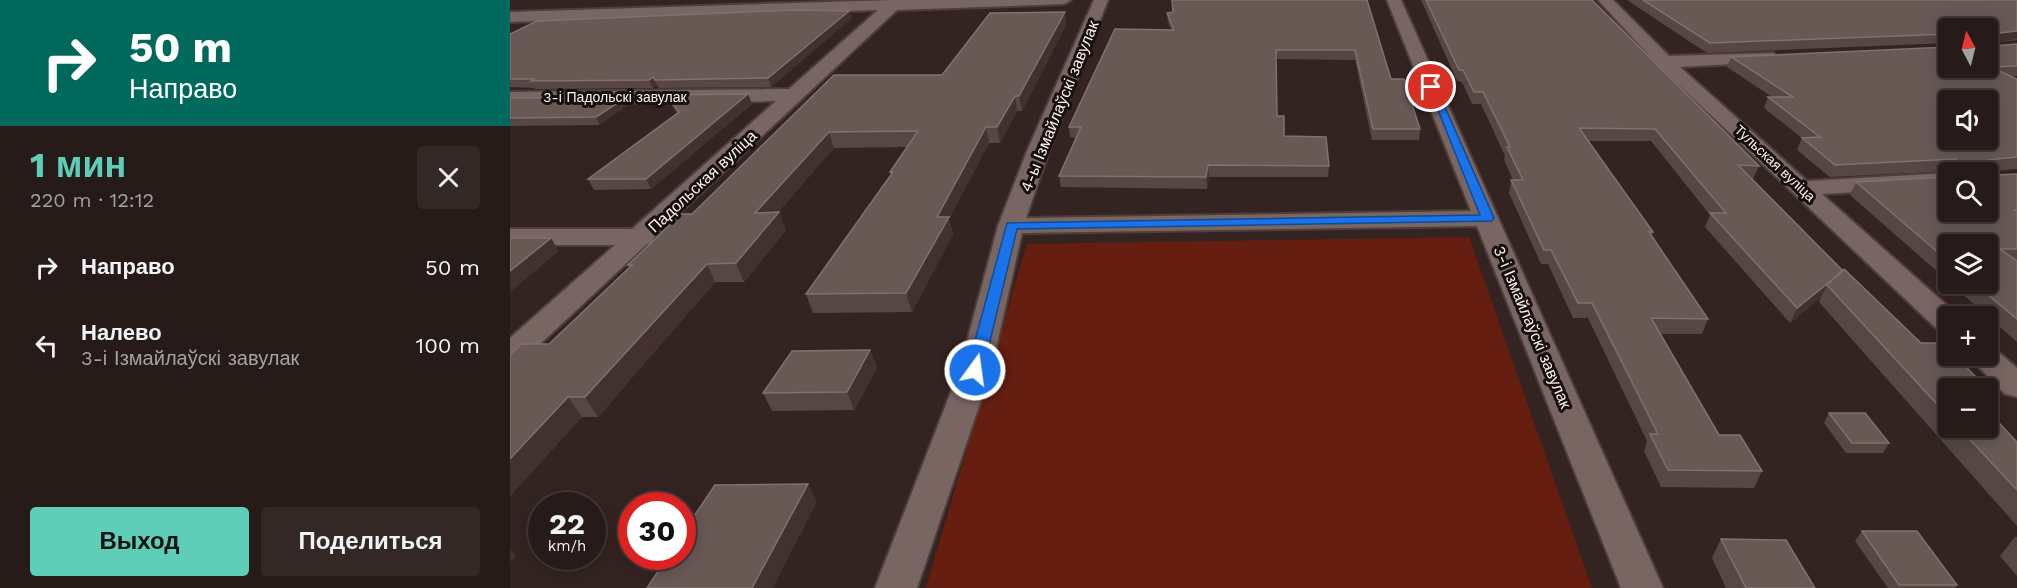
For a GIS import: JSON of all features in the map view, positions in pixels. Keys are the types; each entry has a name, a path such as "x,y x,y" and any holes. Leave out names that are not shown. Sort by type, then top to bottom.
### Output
{"street":[{"path":"510,17 1064,0"},
{"name":"4-ы Ізмайлаўскі завулак","path":"896,588 975,370 1011,226 1038,151 1101,0"},
{"name":"3-і Ізмайлаўскі завулак","path":"1394,0 1488,218 1642,588"},
{"name":"Тульская вуліца","path":"1605,0 1665,62 1938,314"},
{"name":"Падольская вуліца","path":"510,355 642,237 893,5"},
{"path":"1665,62 1781,57"},
{"name":"3-і Падольскі завулак","path":"510,98 793,95"},
{"path":"1803,188 1938,181"},
{"path":"1011,226 1488,218"},
{"path":"510,237 642,237"},
{"path":"1995,366 2017,386"}],"shaded area":[{"path":"1469,237 1592,588 926,588 1027,244"}],"building":[{"path":"1172,0 1367,0 1391,79 1404,79 1420,129 1373,129 1355,50 1276,50 1277,116 1284,116 1284,136 1326,137 1329,166 1208,165 1206,177 1059,176 1081,127 1069,127 1115,29 1174,30 1167,13 1173,12"},
{"path":"1426,0 1592,0 1759,166 1738,165 1843,271 1797,308 1710,213 1726,213 1655,129 1579,128 1653,232 1649,232 1708,319 1651,318 1719,435 1740,435 1762,471 1668,470 1650,434 1658,434 1592,303 1578,303 1551,250 1544,250 1511,180 1523,180 1507,147 1510,147 1483,92 1474,92 1463,70 1459,70"},
{"path":"1643,0 2017,0 2017,31 1998,33 1998,18 1938,18 1938,34 1710,43"},
{"path":"795,10 849,11 768,78 655,80 653,77 649,80 531,81 534,79 510,79 510,34 537,21"},
{"path":"1065,12 1019,96 1015,96 997,127 986,127 937,217 949,217 906,293 806,294 893,172 890,172 918,131 829,132 755,213 779,212 736,263 707,264 585,397 568,397 510,459 510,355 521,344 549,344 632,265 628,265 681,214 692,214 834,75 942,75 990,13"},
{"path":"2017,44 2017,66 1998,67 1998,46"},
{"path":"1938,47 1938,78 1998,78 1998,70 2017,79 2017,157 1987,160 1993,162 1956,162 1956,159 1835,165 1802,138 1820,137 1768,97 1793,97 1731,57"},
{"path":"748,94 646,179 588,179 679,112 667,95"},
{"path":"510,98 625,98 596,117 510,118"},
{"path":"2017,174 2017,210 2015,210 2017,212 2017,249 2000,249 2017,261 2017,319 1987,294 1998,294 1998,234 1938,234 1938,252 1856,182 1938,178 1938,222 1998,222 1998,175"},
{"path":"510,238 551,238 510,271"},
{"path":"1844,269 1921,343 1938,343 1938,366 1965,366 1977,378 1938,378 1938,405 1827,285"},
{"path":"870,350 847,392 763,393 792,351"},
{"path":"1829,413 1865,413 1889,443 1852,443"},
{"path":"1998,422 2017,442 2017,490 1968,438 1998,438"},
{"path":"808,484 752,588 647,588 659,570 696,570 696,513 715,485"},
{"path":"1862,531 1917,531 1957,585 1899,585"},
{"path":"1721,539 1786,540 1815,588 1746,588"}],"route":[{"path":"975,370 1011,226 1488,218 1431,87"}]}
